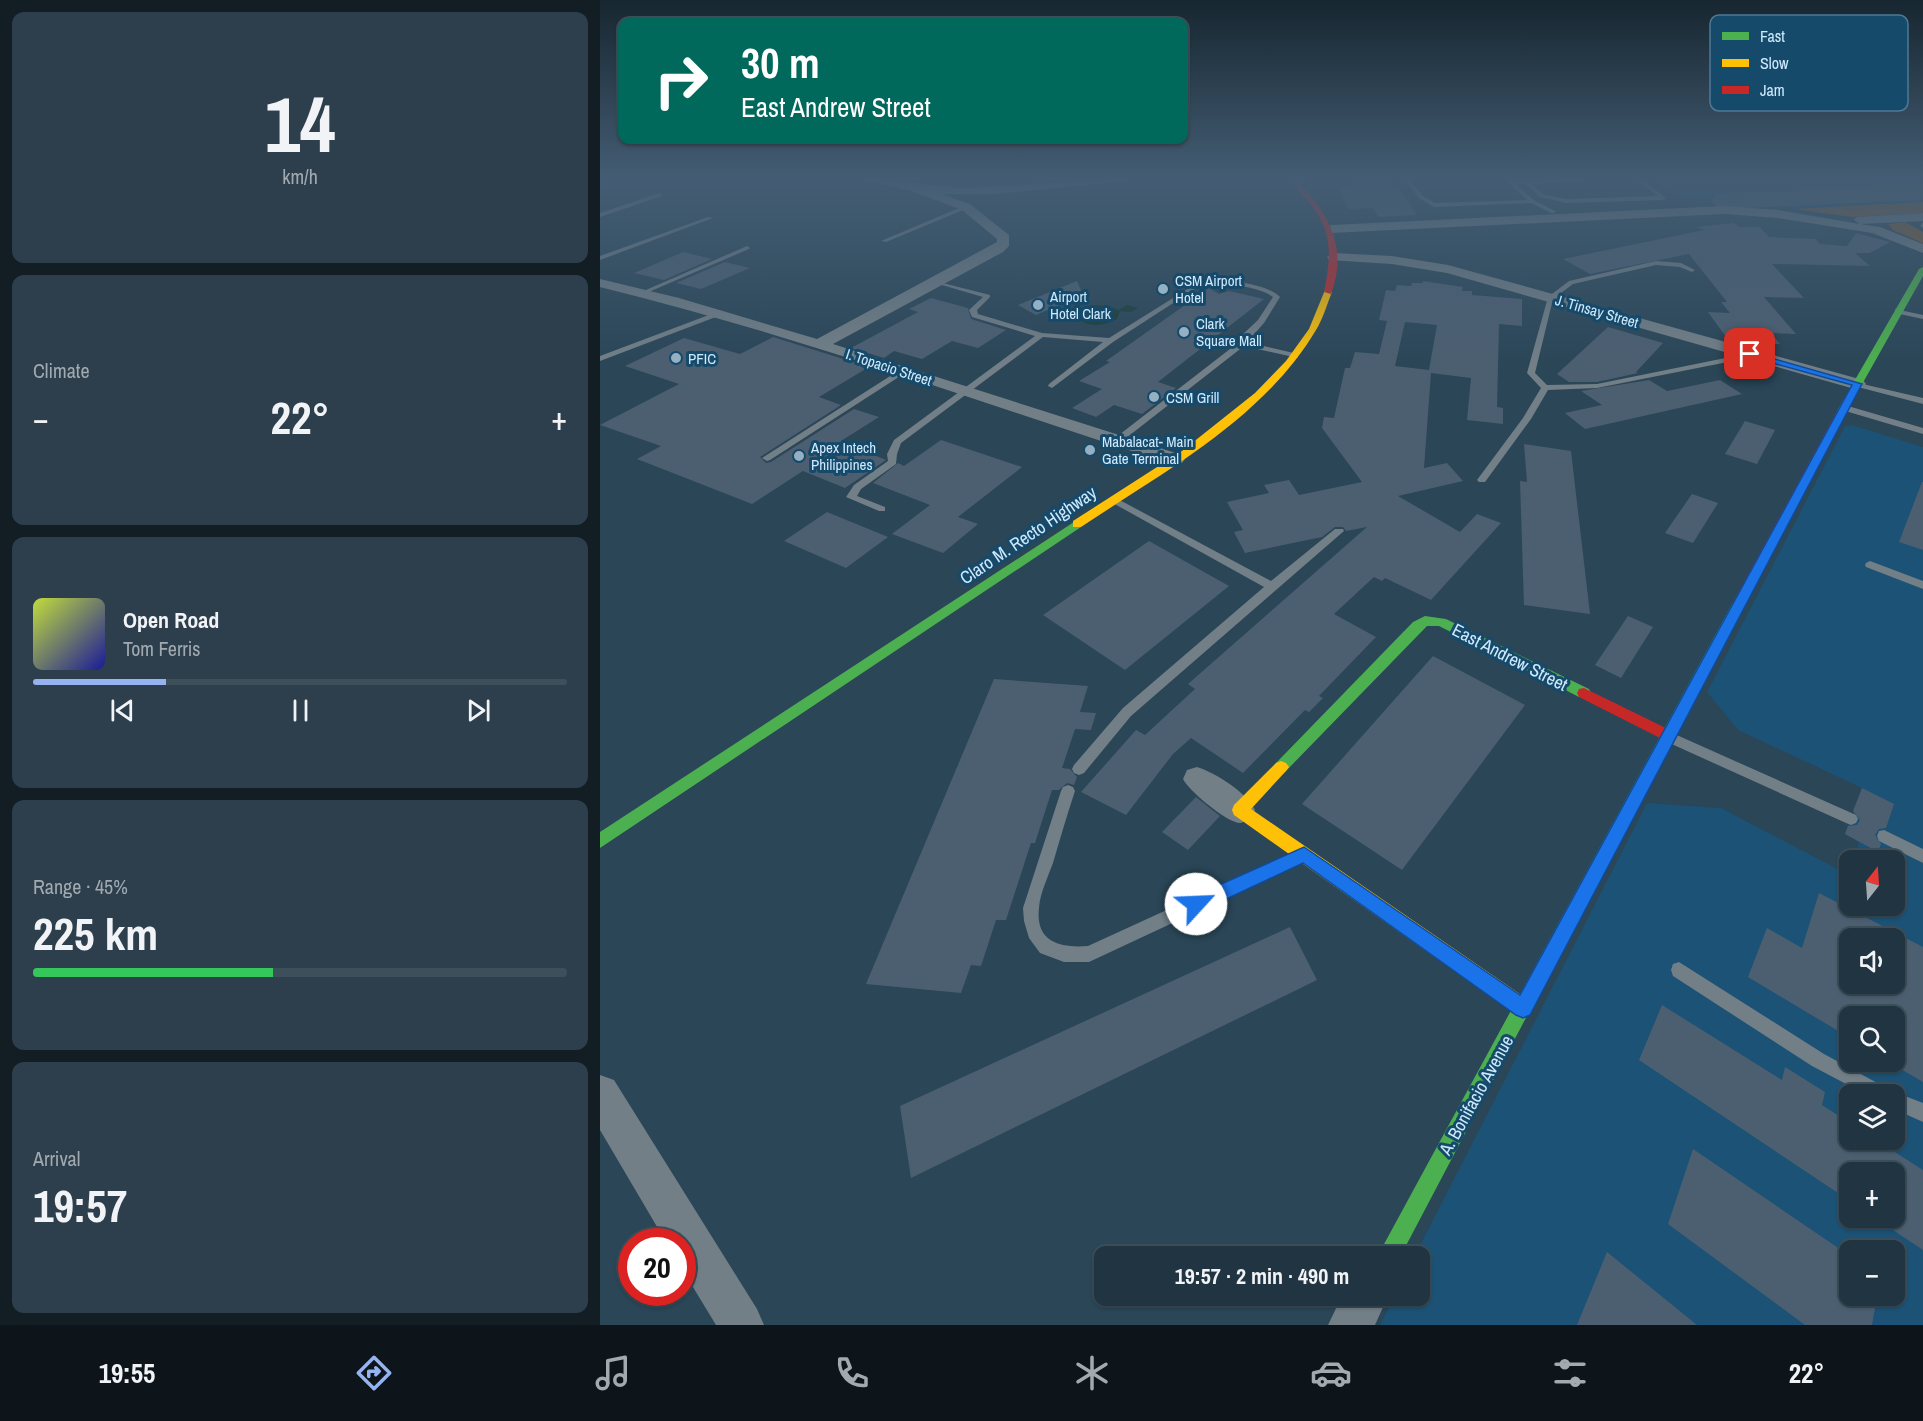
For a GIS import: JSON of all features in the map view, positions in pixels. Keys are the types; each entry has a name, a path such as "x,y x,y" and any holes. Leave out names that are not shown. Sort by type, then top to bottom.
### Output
{"street":[{"path":"819,345 937,282 1004,243 1004,240"},
{"name":"Claro M. Recto Highway","path":"600,841 1114,500 1236,416 1295,356 1330,286 1334,257 1331,240"},
{"name":"A. Bonifacio Avenue","path":"1394,1246 1857,384 1898,310 1918,286 1923,268 1918,247 1900,240"},
{"name":"J. Tinsay Street","path":"1334,257 1434,266 1857,384"},
{"name":"I. Topacio Street","path":"600,283 642,292 819,345 1175,459"},
{"name":"East Andrew Street","path":"1240,810 1418,625 1425,621 1441,622 1669,736"},
{"path":"1197,779 1523,1008"},
{"path":"606,1118 741,1325"},
{"path":"1351,1325 1361,1306"}],"lane":[{"path":"600,258 650,240"},
{"path":"642,292 747,248"},
{"path":"1692,270 1681,265 1656,262 1571,282 1550,298 1531,373 1545,388 1597,386 1750,354"},
{"path":"937,282 988,296 973,310 975,315 1041,335 1110,340"},
{"path":"1052,386 1110,340 1176,297 1196,286 1211,282 1238,284 1271,291 1277,297 1261,321 1243,339 1248,345 1295,356"},
{"path":"1898,310 1923,317"},
{"path":"600,360 717,315"},
{"path":"882,509 851,497 857,487 893,462 892,454 897,442 1041,335"},
{"path":"1118,440 1248,345"},
{"path":"767,458 901,373"},
{"path":"1857,384 1923,401"},
{"path":"1482,480 1527,419 1545,388"},
{"path":"1845,408 1923,431"},
{"path":"1114,500 1272,586"},
{"path":"1079,769 1127,712 1339,531"},
{"path":"1870,565 1923,585"},
{"path":"1669,736 1851,819"},
{"path":"1068,791 1031,908 1031,927 1039,941 1053,951 1071,957 1089,954 1304,854"},
{"path":"1884,836 1923,856"},
{"path":"1679,970 1818,1060 1865,1084"},
{"path":"1905,1104 1923,1113"}],"shaded area":[{"path":"1096,305 1119,310 1127,305 1138,308 1131,312 1120,311 1117,319 1102,324 1091,325 1077,318 1083,309"},
{"path":"1852,425 1923,447 1923,1325 1380,1325 1390,1306 1430,1306 1430,1246 1420,1246 1647,803 1721,808 1839,870 1839,916 1905,916 1905,850 1857,850 1859,842 1845,834 1862,788 1738,730 1707,692 1845,426"}],"building":[{"path":"1656,240 1817,240 1820,244 1847,246 1851,240 1890,242 1870,253 1855,253 1870,266 1772,264 1804,298 1764,297 1796,334 1771,333 1780,344 1755,344 1750,337 1726,337 1708,312 1730,313 1721,302 1727,302 1689,254 1590,274 1563,259"},
{"path":"683,252 712,259 664,280 634,273"},
{"path":"725,262 750,268 701,289 676,283"},
{"path":"1077,281 1083,295 1036,315 1018,305"},
{"path":"1423,281 1463,287 1462,291 1472,291 1472,295 1522,299 1522,326 1499,324 1497,407 1503,408 1503,424 1467,420 1471,378 1431,373 1424,468 1447,463 1463,481 1398,496 1460,532 1477,514 1501,523 1431,600 1385,578 1382,581 1374,577 1334,614 1376,637 1319,696 1323,698 1309,712 1305,710 1243,773 1191,738 1173,754 1126,815 1081,792 1136,730 1145,735 1195,689 1188,684 1367,527 1346,531 1343,527 1335,527 1322,537 1245,553 1234,532 1243,530 1227,502 1269,493 1264,485 1289,480 1299,495 1362,482 1322,428 1324,417 1334,418 1345,368 1350,368 1355,352 1379,354 1387,321 1379,320 1386,290 1395,291 1397,285 1411,286 1412,283 1423,283","holes":["1405,322 1437,325 1429,370 1395,366"]},
{"name":"Clark Square Mall","path":"1209,288 1219,294 1229,291 1264,299 1158,382 1176,388 1142,414 1114,405 1096,417 1072,408 1102,389 1079,381 1110,362 1106,361"},
{"path":"931,298 968,308 971,319 1006,330 978,348 952,341 922,359 894,351 884,358 851,348 918,312 909,309"},
{"path":"1608,327 1663,343 1636,372 1638,373 1597,382 1569,382 1557,374"},
{"path":"773,337 869,367 819,397 841,405 760,457 766,463 771,462 854,409 879,417 841,441 886,460 845,488 803,471 752,504 637,459 661,446 600,425 679,384 625,366 684,338 740,354"},
{"path":"1649,380 1667,391 1720,380 1742,394 1585,429 1565,413 1602,405 1581,391"},
{"path":"1745,421 1775,430 1757,464 1725,454"},
{"path":"941,440 1022,467 958,517 978,524 943,553 892,534 930,505 873,483 898,463 904,466"},
{"path":"1524,444 1571,451 1590,614 1524,605 1520,481 1527,482"},
{"path":"1923,482 1923,550 1899,542"},
{"path":"1692,494 1718,503 1693,543 1665,533"},
{"path":"827,512 888,537 846,568 784,541"},
{"path":"1149,541 1229,586 1125,670 1043,615"},
{"path":"1628,616 1653,627 1621,678 1595,665"},
{"path":"1433,656 1525,705 1402,870 1302,804"},
{"path":"994,679 1088,686 1080,712 1096,713 1091,730 1075,729 1062,768 1070,769 1077,777 1074,785 1067,783 1059,790 1052,790 1035,843 1031,843 1006,920 996,920 981,966 971,965 961,993 866,984"},
{"path":"1862,788 1894,804 1886,828 1879,829 1875,835 1881,844 1879,850 1874,850 1845,834 1848,826 1857,825 1860,820 1853,811"},
{"path":"1196,797 1220,816 1188,850 1162,832"},
{"path":"1819,893 1839,903 1839,916 1863,916 1886,928 1839,928 1839,994 1905,994 1905,938 1923,947 1923,1082 1905,1071 1905,1006 1839,1006 1839,1031 1748,977 1767,928 1802,948"},
{"path":"1290,927 1317,980 911,1178 900,1106"},
{"path":"1662,1005 1782,1080 1785,1067 1825,1092 1822,1105 1839,1116 1839,1150 1892,1150 1923,1170 1923,1250 1890,1228 1905,1228 1905,1162 1839,1162 1839,1194 1639,1060"},
{"path":"1693,1149 1839,1249 1839,1306 1875,1306 1872,1325 1805,1325 1668,1224"},
{"path":"1607,1252 1697,1325 1577,1325"}],"traffic: fast":[{"path":"1842,411 1923,269"},
{"path":"600,841 1077,524"},
{"path":"1394,1246 1738,604"},
{"path":"1281,767 1418,625 1425,621 1441,622 1584,693"}],"traffic: slow":[{"path":"1077,524 1185,453 1258,395 1289,363 1313,329 1328,292"},
{"path":"1281,767 1240,810 1523,1008"}],"traffic: jam":[{"path":"1328,292 1333,257 1331,240"},
{"path":"1738,604 1842,411"},
{"path":"1584,693 1669,736"}],"place":[{"name":"CSM Airport Hotel","path":"1163,289"},
{"name":"Airport Hotel Clark","path":"1038,305"},
{"name":"Clark Square Mall","path":"1184,332"},
{"name":"PFIC","path":"676,358"},
{"name":"CSM Grill","path":"1154,397"},
{"name":"Mabalacat- Main Gate Terminal","path":"1090,450"},
{"name":"Apex Intech Philippines","path":"799,456"}],"route":[{"path":"1196,904 1304,854 1523,1008 1857,384 1750,354"}]}
